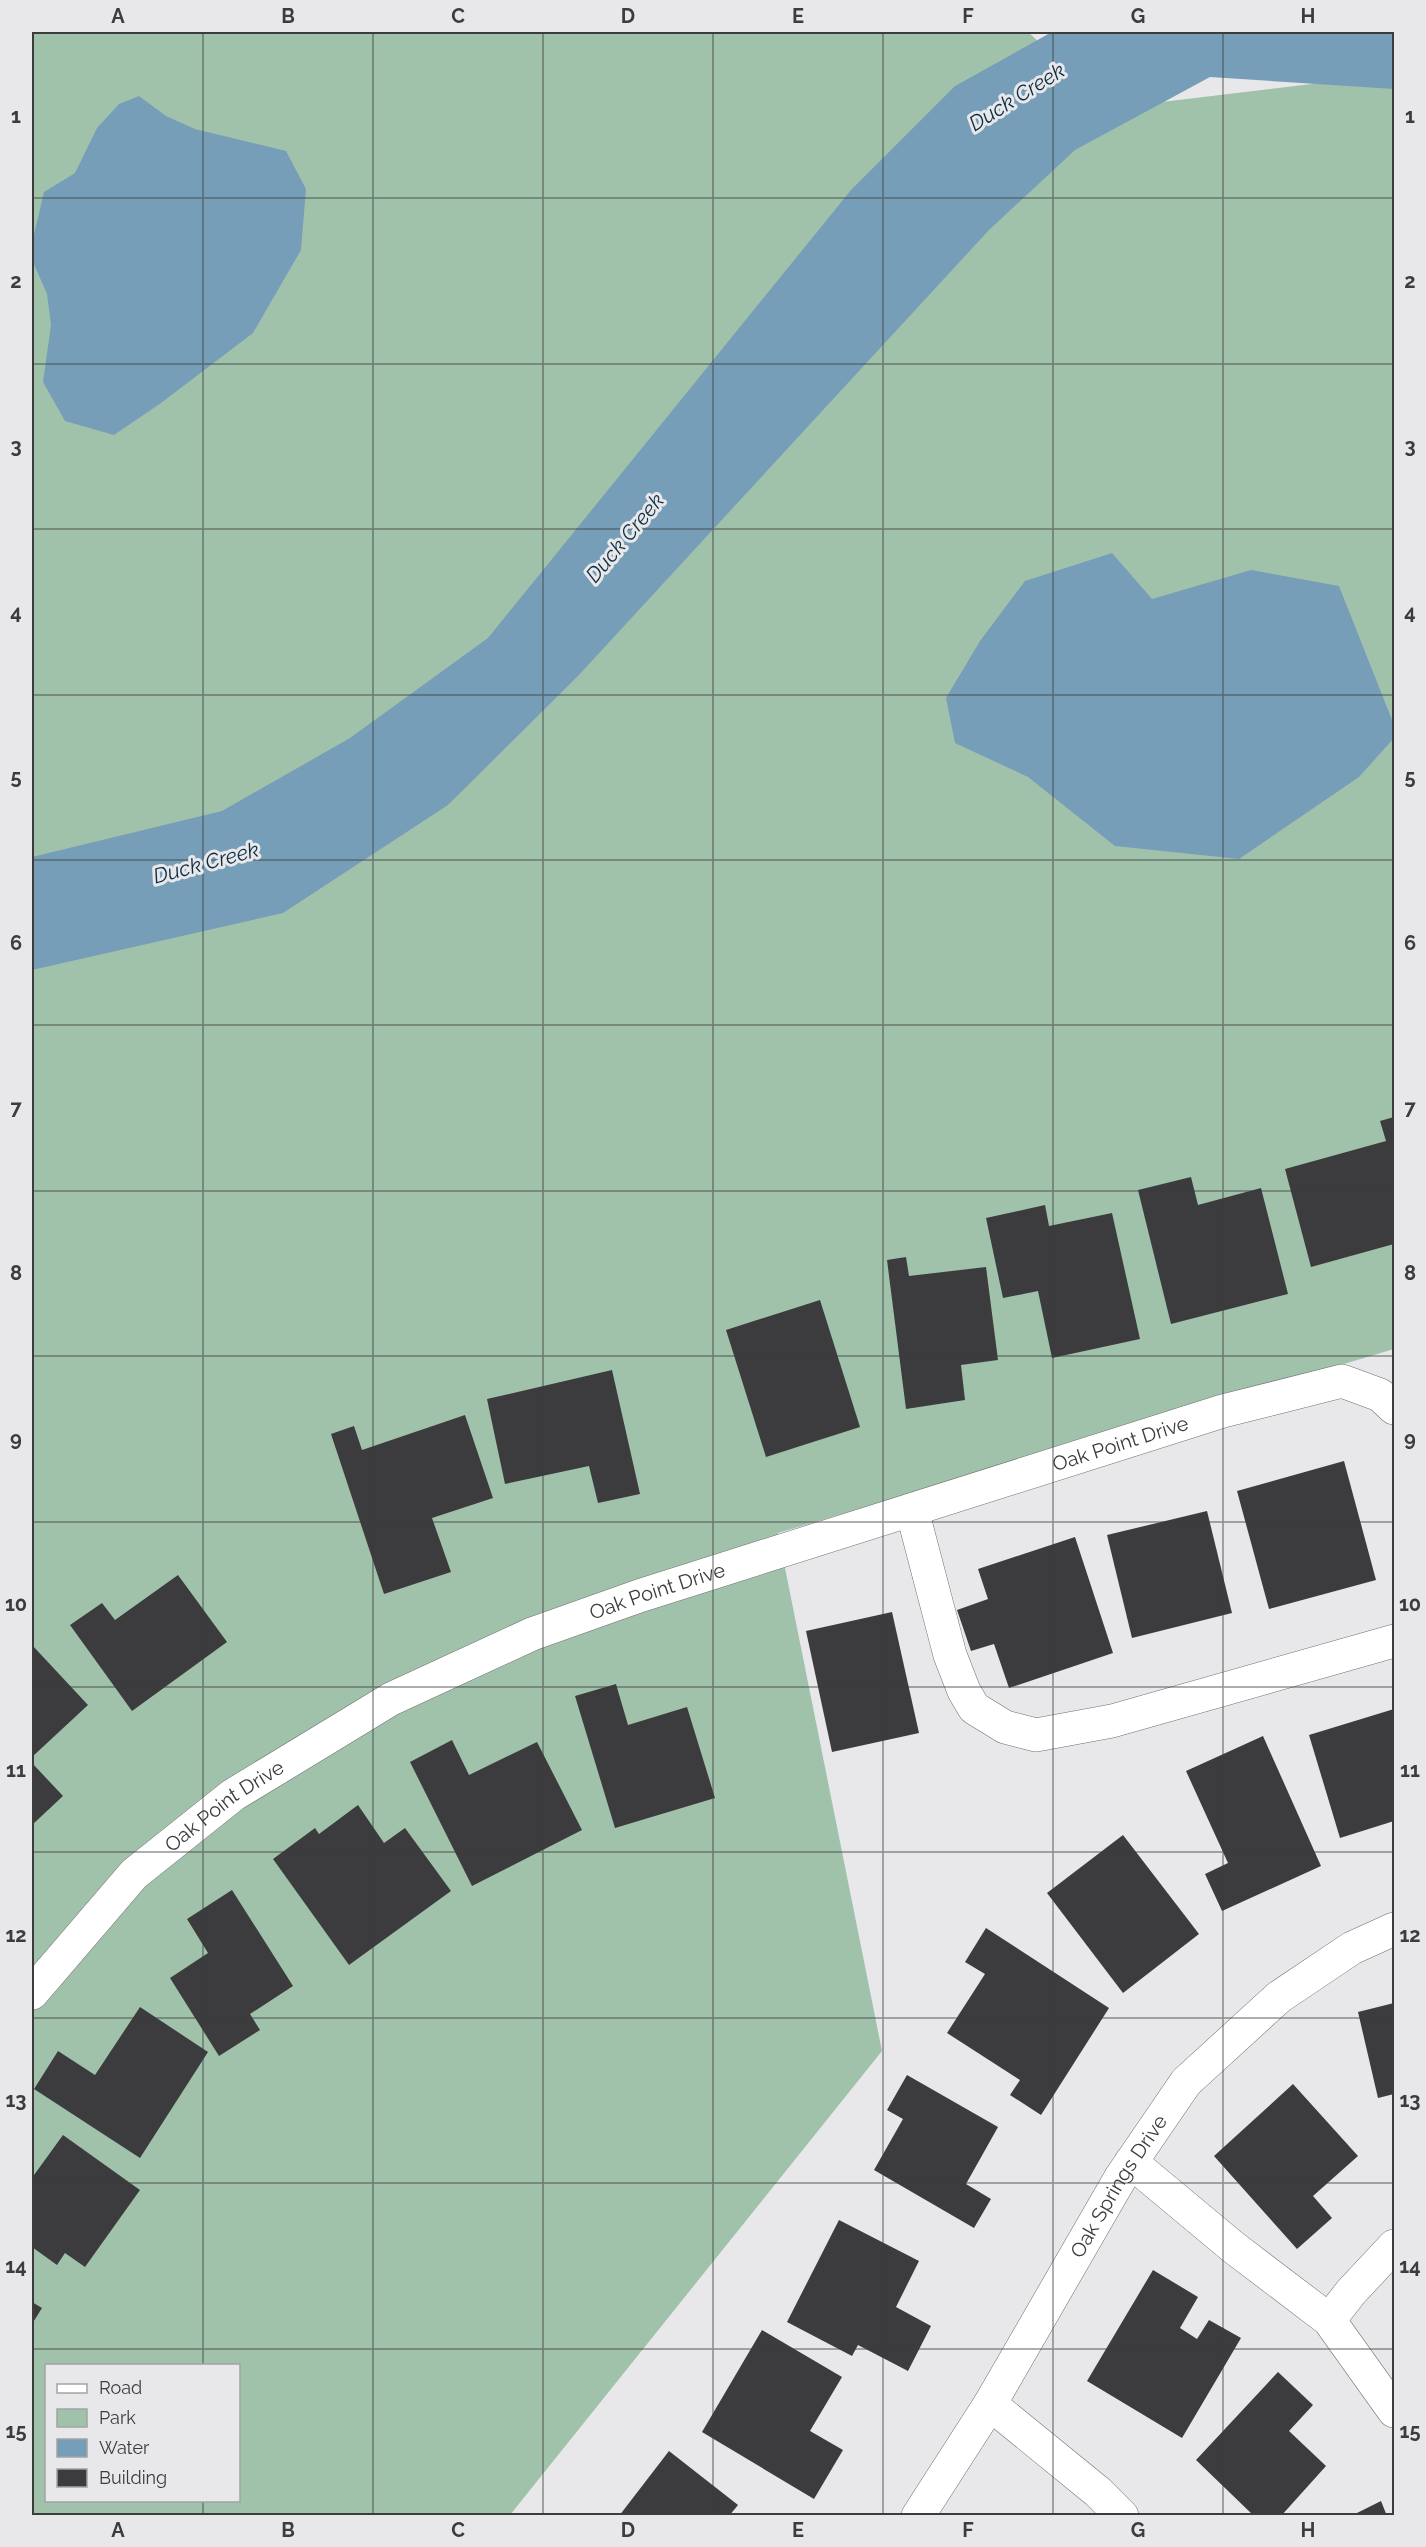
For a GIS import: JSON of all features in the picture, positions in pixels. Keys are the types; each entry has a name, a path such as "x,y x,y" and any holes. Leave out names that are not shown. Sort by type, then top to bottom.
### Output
{"street":[{"name":"Oak Point Drive","path":"32,1993 134,1874 233,1795 391,1699 532,1634 639,1596 1223,1411 1342,1381 1387,1402"},
{"path":"912,1510 950,1655 964,1691 974,1708 1005,1727 1016,1730 1036,1735 1112,1721 1395,1641"},
{"name":"Oak Springs Drive","path":"918,2516 990,2404 1131,2162 1186,2082 1279,1997 1352,1948 1395,1929"},
{"path":"1131,2162 1233,2247 1329,2320 1395,2411"},
{"path":"1329,2320 1351,2292 1395,2246"},
{"path":"990,2404 1098,2492 1122,2516"}],"green space":[{"path":"32,32 1028,32 1112,108 1394,74 1394,1349 778,1533 882,2051 510,2515 32,2516"}],"water":[{"name":"Duck Creek","path":"1052,32 1394,32 1394,89 1210,77 1075,150 989,230 578,676 448,805 283,913 32,970 32,857 222,811 350,738 488,638 851,190 955,86"},
{"path":"139,96 166,116 195,129 286,151 306,189 301,250 253,333 161,403 114,435 65,421 43,382 51,325 47,294 32,260 32,243 44,192 75,173 97,128 119,104"},
{"path":"1112,553 1152,599 1251,570 1339,586 1394,725 1394,738 1359,777 1239,859 1115,846 1028,777 955,743 946,698 980,641 1025,581"}],"building":[{"path":"1394,1117 1394,1244 1311,1267 1285,1169 1386,1141 1380,1121"},
{"path":"1191,1177 1198,1205 1261,1188 1288,1294 1171,1324 1138,1190"},
{"path":"1045,1205 1049,1226 1112,1213 1140,1339 1052,1358 1038,1291 1003,1298 986,1218"},
{"path":"906,1257 909,1276 986,1267 998,1360 961,1365 965,1400 906,1409 887,1260"},
{"path":"820,1300 860,1427 766,1457 726,1330"},
{"path":"612,1370 640,1494 598,1503 589,1466 505,1484 487,1399"},
{"path":"465,1415 493,1498 432,1518 451,1572 384,1594 331,1434 354,1426 362,1450"},
{"path":"1344,1461 1376,1580 1269,1609 1237,1491"},
{"path":"1207,1511 1232,1613 1132,1638 1107,1535"},
{"path":"1075,1537 1113,1653 1009,1688 994,1644 971,1651 957,1610 988,1599 978,1569"},
{"path":"178,1575 227,1642 132,1711 70,1625 102,1603 115,1620"},
{"path":"892,1612 919,1733 832,1752 806,1631"},
{"path":"32,1645 88,1705 32,1757"},
{"path":"616,1684 628,1725 687,1707 715,1798 615,1828 575,1696"},
{"path":"1394,1709 1394,1821 1340,1838 1309,1735"},
{"path":"1263,1736 1321,1866 1222,1911 1205,1874 1228,1863 1186,1771"},
{"path":"452,1740 469,1775 537,1742 582,1830 472,1886 410,1762"},
{"path":"32,1763 63,1796 32,1825"},
{"path":"358,1805 384,1843 405,1828 451,1891 349,1965 273,1859 315,1828 319,1834"},
{"path":"1123,1835 1199,1934 1123,1993 1047,1893"},
{"path":"232,1890 293,1986 250,2014 260,2030 219,2056 170,1978 208,1953 187,1919"},
{"path":"986,1928 1109,2008 1041,2115 1010,2095 1020,2080 947,2033 985,1974 965,1962"},
{"path":"1394,2003 1394,2094 1378,2098 1358,2012"},
{"path":"140,2007 208,2052 140,2158 34,2089 58,2051 95,2075"},
{"path":"907,2075 998,2127 966,2184 991,2199 974,2228 874,2170 903,2119 887,2110"},
{"path":"1293,2084 1358,2156 1313,2196 1332,2218 1297,2249 1214,2156"},
{"path":"63,2135 140,2190 85,2267 65,2253 57,2265 32,2247 32,2173 34,2175"},
{"path":"839,2220 919,2261 896,2307 931,2326 908,2371 858,2345 852,2356 787,2322"},
{"path":"1153,2270 1198,2297 1180,2328 1197,2339 1209,2320 1241,2338 1182,2438 1087,2381"},
{"path":"32,2302 42,2308 32,2324"},
{"path":"762,2330 842,2377 810,2431 843,2450 814,2499 702,2432"},
{"path":"1278,2372 1313,2405 1289,2431 1326,2466 1281,2516 1254,2516 1196,2460"},
{"path":"669,2451 738,2505 729,2516 619,2516"},
{"path":"1381,2501 1387,2516 1351,2516"}]}
